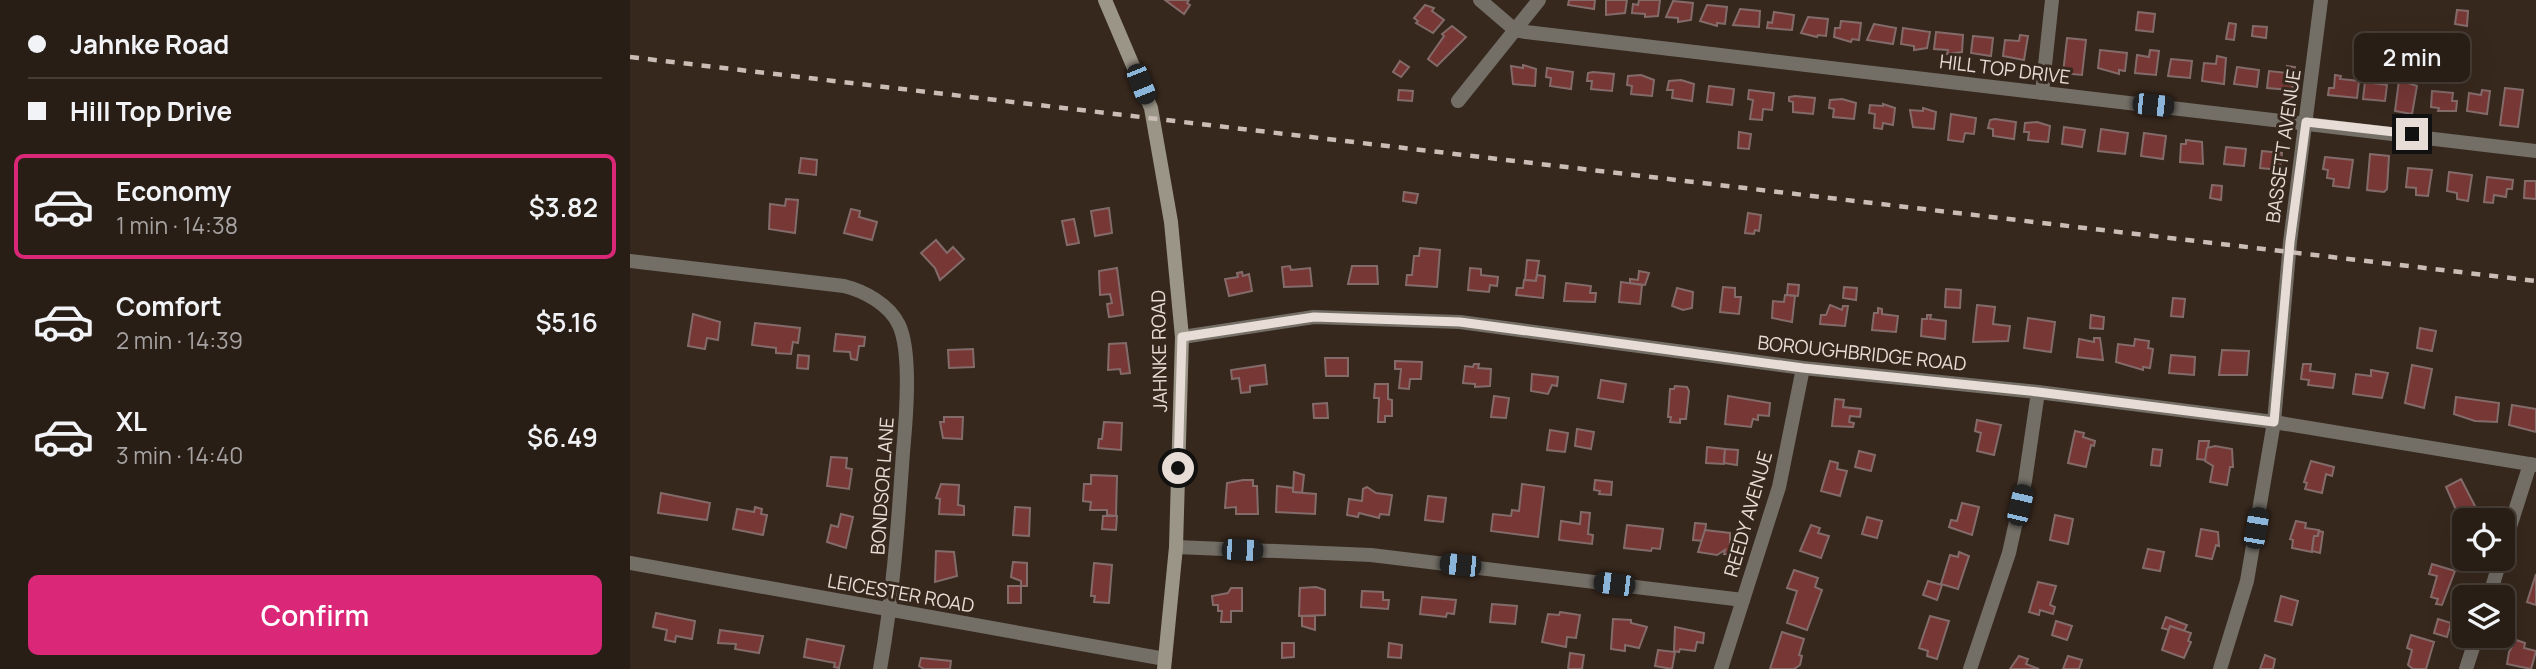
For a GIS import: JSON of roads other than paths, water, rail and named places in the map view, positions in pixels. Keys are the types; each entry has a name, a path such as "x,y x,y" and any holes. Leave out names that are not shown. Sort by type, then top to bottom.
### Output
{"main road":[{"name":"JAHNKE ROAD","path":"1108,1 1151,108 1171,222 1182,337 1176,547 1165,664"}],"street":[{"path":"1480,0 1515,30"},
{"path":"1458,101 1539,0"},
{"path":"2042,93 2052,0"},
{"name":"BASSETT AVENUE","path":"2220,669 2247,581 2274,422 2290,242 2321,0"},
{"name":"HILL TOP DRIVE","path":"1515,30 2536,151"},
{"name":"BONDSOR LANE","path":"630,261 844,286 860,290 887,310 898,323 904,341 907,403 890,611 880,669"},
{"name":"BOROUGHBRIDGE ROAD","path":"1182,337 1314,317 1460,322 1803,368 2038,392 2274,422 2533,464"},
{"name":"REEDY AVENUE","path":"1721,669 1780,487 1803,368"},
{"path":"1970,669 2009,553 2025,481 2038,392"},
{"path":"2515,515 2533,464"},
{"path":"1176,547 1371,555 1743,600"},
{"name":"LEICESTER ROAD","path":"630,563 1165,664"},
{"path":"2466,669 2473,648"}],"railway":[{"path":"630,57 2536,281"}]}
